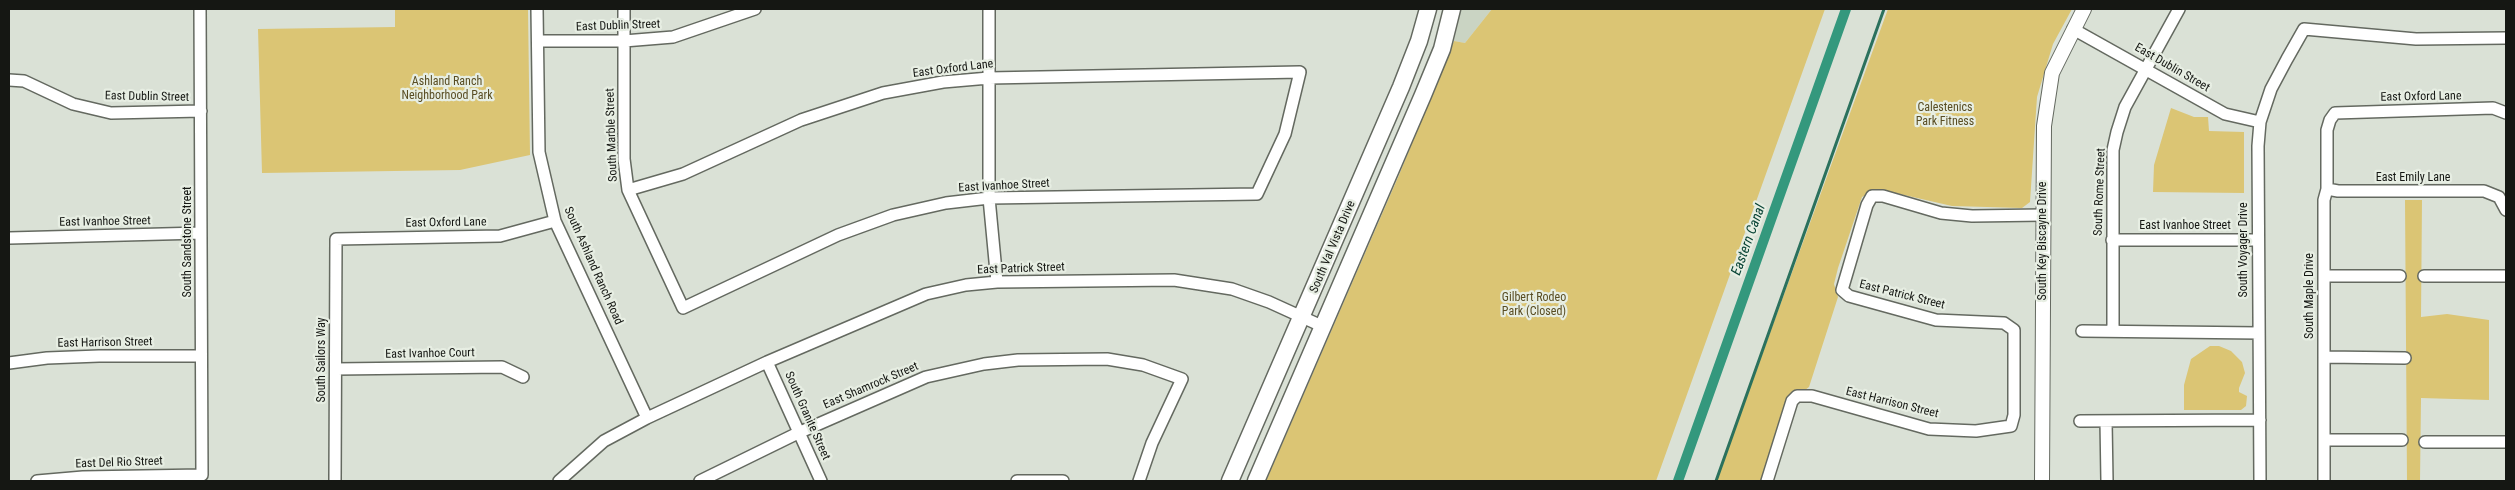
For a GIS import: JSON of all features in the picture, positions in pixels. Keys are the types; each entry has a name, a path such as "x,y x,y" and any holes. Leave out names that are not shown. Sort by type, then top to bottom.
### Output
{"main road":[{"name":"South Val Vista Drive","path":"1230,481 1237,461 1302,317 1398,95 1419,40 1428,9"},
{"name":"South Val Vista Drive","path":"1256,481 1420,102 1442,49 1452,9"},
{"path":"1398,95 1420,102"}],"street":[{"name":"South Sandstone Street","path":"200,9 202,475"},
{"name":"South Ashland Ranch Road","path":"537,9 539,152 555,221 648,418"},
{"name":"South Marble Street","path":"624,9 624,158 628,190 683,308"},
{"name":"East Dublin Street","path":"538,41 624,42 673,37 755,9"},
{"path":"989,9 989,198 997,282"},
{"name":"South Key Biscayne Drive","path":"2042,481 2044,126 2052,73 2084,9"},
{"name":"South Rome Street","path":"2113,331 2113,150 2125,107 2148,70 2180,9"},
{"name":"East Dublin Street","path":"2073,29 2225,114 2260,122"},
{"name":"South Voyager Drive","path":"2260,481 2257,240 2260,122 2271,89 2304,29 2416,39 2506,38"},
{"name":"East Oxford Lane","path":"628,190 683,174 801,120 883,93 943,82 989,78 1300,72 1285,134 1257,194"},
{"name":"East Dublin Street","path":"9,80 24,81 73,104 111,112 201,111"},
{"name":"East Oxford Lane","path":"2335,112 2493,108 2506,113"},
{"name":"South Maple Drive","path":"2324,481 2324,200 2327,189 2327,130 2335,112"},
{"name":"East Emily Lane","path":"2327,189 2338,191 2484,191 2499,197 2506,210"},
{"name":"East Ivanhoe Street","path":"683,308 838,235 893,215 946,203 989,198 1257,194"},
{"name":"East Patrick Street","path":"2011,426 2014,414 2014,330 2004,323 1936,320 1849,296 1842,290 1867,205 1872,196 1883,196 1941,213 1972,216 2043,215"},
{"name":"East Oxford Lane","path":"336,239 500,236 555,221"},
{"name":"East Ivanhoe Street","path":"9,238 201,233"},
{"name":"South Sailors Way","path":"335,481 336,239"},
{"name":"East Ivanhoe Street","path":"2112,240 2257,240"},
{"path":"2324,276 2400,276"},
{"path":"2424,276 2506,276"},
{"name":"East Patrick Street","path":"648,418 767,362 926,294 997,282 1174,280 1232,289 1269,302 1324,327"},
{"path":"2082,331 2259,333"},
{"name":"East Harrison Street","path":"9,363 47,358 99,356 201,356"},
{"path":"2324,357 2405,358"},
{"name":"East Shamrock Street","path":"700,481 798,433 906,384 944,372 1018,360 1107,360 1143,365 1182,379 1152,443 1139,481"},
{"name":"South Granite Street","path":"767,362 821,481"},
{"name":"East Ivanhoe Court","path":"336,369 502,367 523,377"},
{"name":"East Harrison Street","path":"1767,481 1792,400 1797,396 1812,396 1929,429 1976,431 2011,426"},
{"path":"559,481 604,441 648,418"},
{"path":"2080,421 2260,420"},
{"path":"2106,421 2107,481"},
{"path":"2324,440 2402,440"},
{"path":"2425,442 2506,442"},
{"name":"East Del Rio Street","path":"38,481 83,477 202,475"},
{"path":"1017,481 1063,481"}],"shaded area":[{"path":"1461,9 1492,9 1465,43 1454,41"}],"green space":[{"name":"Ashland Ranch Neighborhood Park","path":"395,9 528,9 530,155 460,170 262,173 258,29 395,27"},
{"name":"Gilbert Rodeo Park (Closed)","path":"1492,9 1825,9 1656,481 1266,481 1399,175 1454,41 1465,43"},
{"name":"Calestenics Park Fitness","path":"1888,9 2072,9 2053,44 2037,97 2030,202 2022,208 1952,206 1878,189 1862,197 1838,268 1834,284 1838,297 1809,387 1797,396 1767,481 1716,481"},
{"path":"2171,108 2194,117 2208,117 2209,131 2244,132 2244,193 2153,192 2154,165"},
{"path":"2405,200 2422,200 2421,317 2447,314 2489,320 2489,400 2421,398 2420,481 2407,481"},
{"path":"2210,346 2219,346 2231,351 2242,362 2245,373 2239,392 2247,396 2246,406 2241,410 2184,410 2184,385 2191,359"}],"waterway":[{"name":"Eastern Canal","path":"1678,481 1846,9"},
{"path":"1716,481 1884,9"}]}
